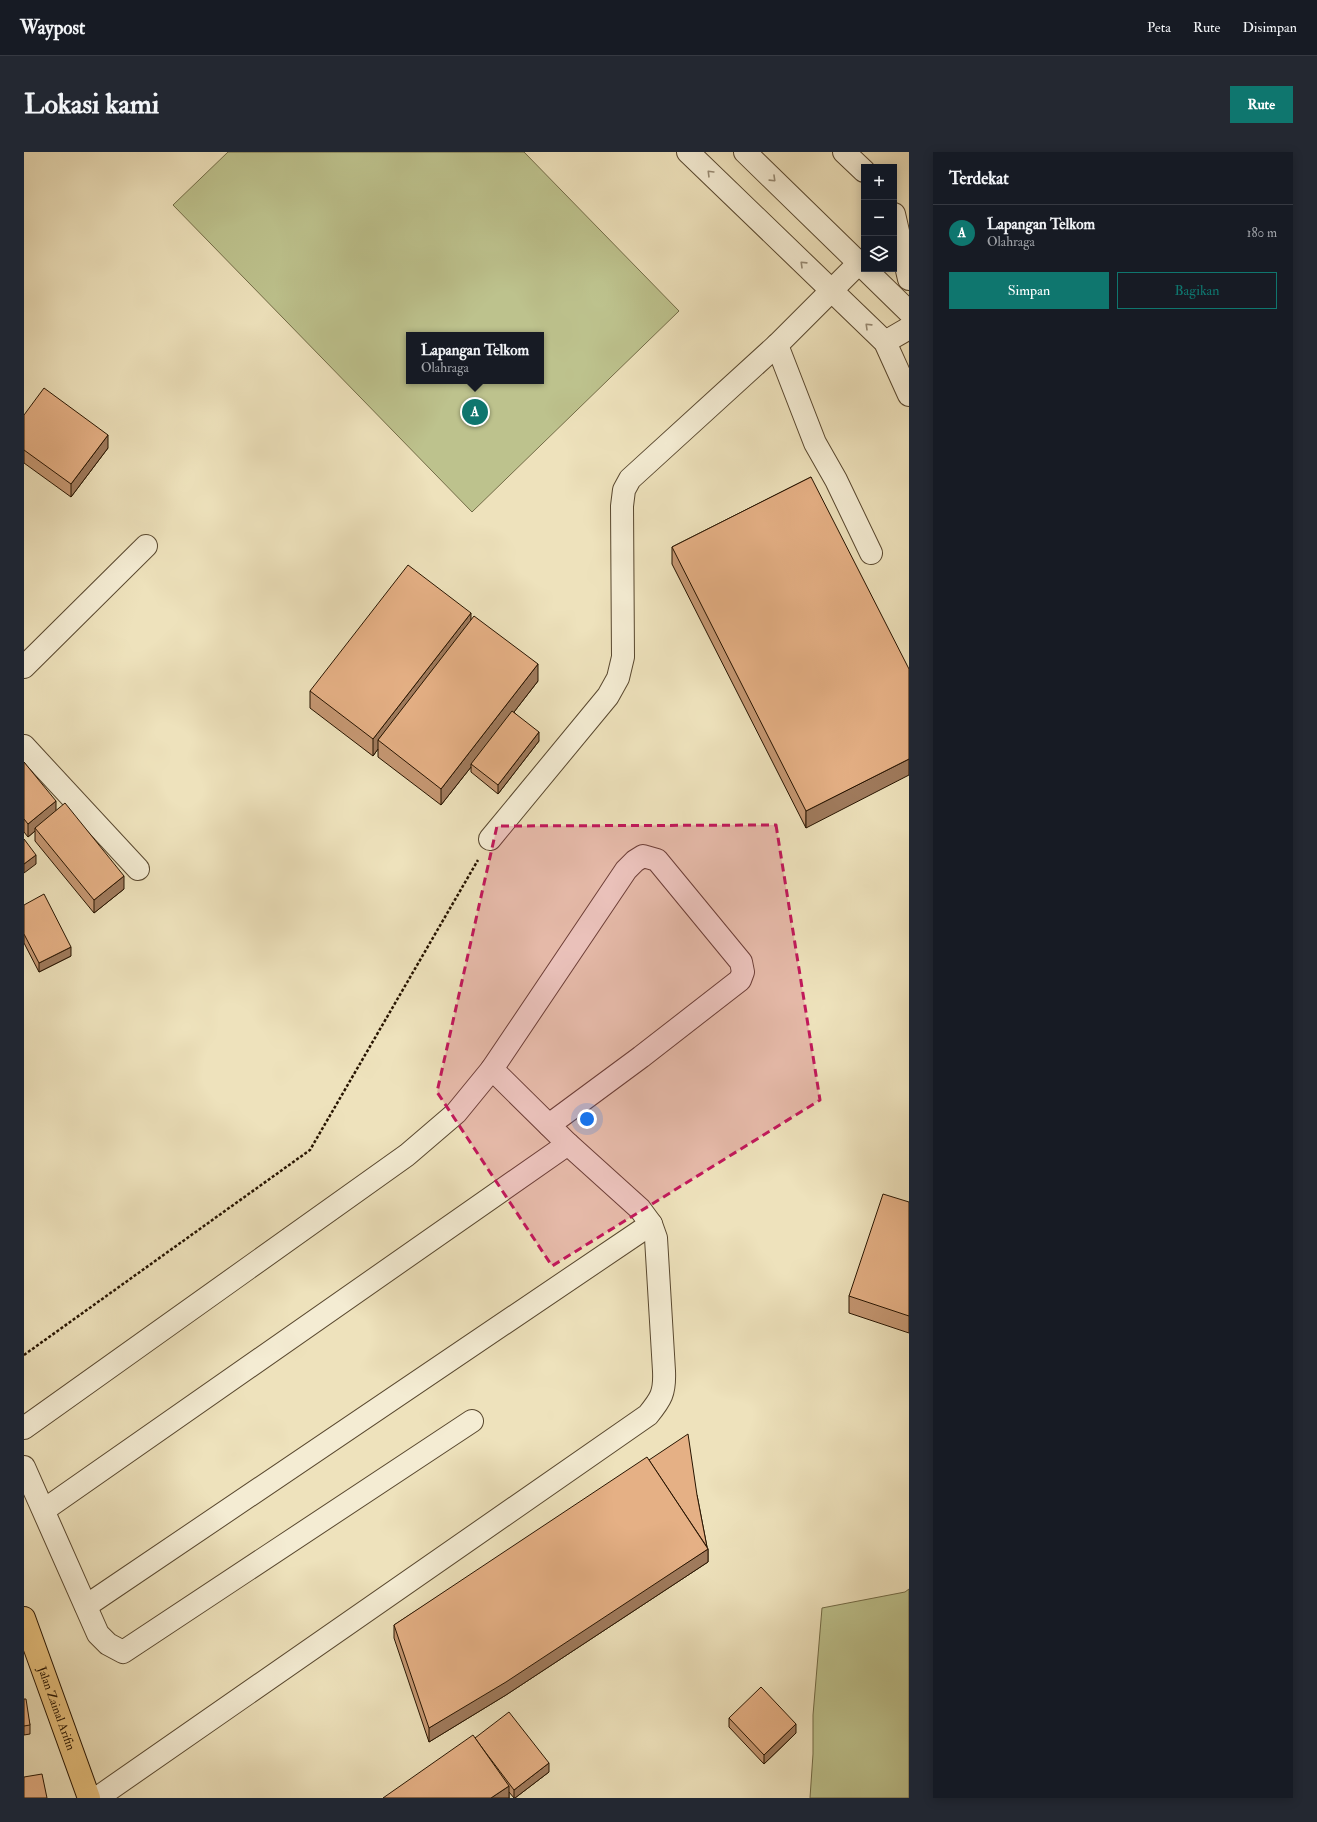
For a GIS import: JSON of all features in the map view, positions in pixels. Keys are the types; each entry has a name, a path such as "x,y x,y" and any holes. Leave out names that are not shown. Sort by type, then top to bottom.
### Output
{"main road":[{"name":"Jalan Zainal Arifin","path":"24,1618 89,1798"}],"street":[{"path":"688,152 884,342 909,395"},
{"path":"745,152 861,266"},
{"path":"844,152 861,168"},
{"path":"897,227 909,279"},
{"path":"490,839 608,696 618,678 622,657 622,506 624,490 630,479 777,346 831,291 861,268"},
{"path":"867,272 909,312"},
{"path":"884,342 909,328"},
{"path":"777,346 815,444 836,480 871,553"},
{"path":"24,667 146,546"},
{"path":"24,746 138,869"},
{"path":"24,1428 407,1155 456,1113 492,1069 626,870 635,861 643,856 657,860 741,962 742,972 740,980 641,1057 548,1125"},
{"path":"97,1798 648,1415 661,1399 665,1387 656,1238 651,1224 640,1209 568,1144 492,1069"},
{"path":"44,1510 568,1144"},
{"path":"86,1606 651,1224"},
{"path":"24,1467 98,1634 108,1644 123,1652 472,1421"}],"path":[{"path":"24,1354 310,1150 490,839"}],"highlighted area":[{"path":"776,825 820,1100 552,1266 437,1092 497,826"}],"green space":[{"path":"228,152 524,152 679,311 472,512 173,205"},
{"path":"909,1589 909,1798 810,1798 813,1754 813,1715 822,1608 905,1592"}],"building":[{"path":"44,388 108,435 71,484 24,450 24,415"},
{"path":"811,477 909,669 909,759 806,811 672,547"},
{"path":"408,565 471,613 373,739 310,691"},
{"path":"474,616 538,664 441,789 378,740"},
{"path":"512,711 539,732 498,785 471,764"},
{"path":"24,762 56,801 28,824 24,819"},
{"path":"65,803 124,876 94,900 35,828"},
{"path":"24,839 36,855 24,864"},
{"path":"44,894 71,947 39,963 24,934 24,905"},
{"path":"883,1194 909,1202 909,1316 849,1296"},
{"path":"688,1434 697,1495 707,1547 649,1460"},
{"path":"647,1457 708,1549 506,1682 429,1728 394,1625"},
{"path":"761,1687 796,1724 764,1755 729,1718"},
{"path":"24,1699 26,1699 30,1725 24,1726"},
{"path":"509,1712 549,1763 514,1790 475,1738"},
{"path":"473,1735 509,1786 491,1798 383,1798"},
{"path":"42,1774 47,1798 24,1798 24,1777"}],"place":[{"name":"Lapangan Telkom","path":"475,412"}]}
